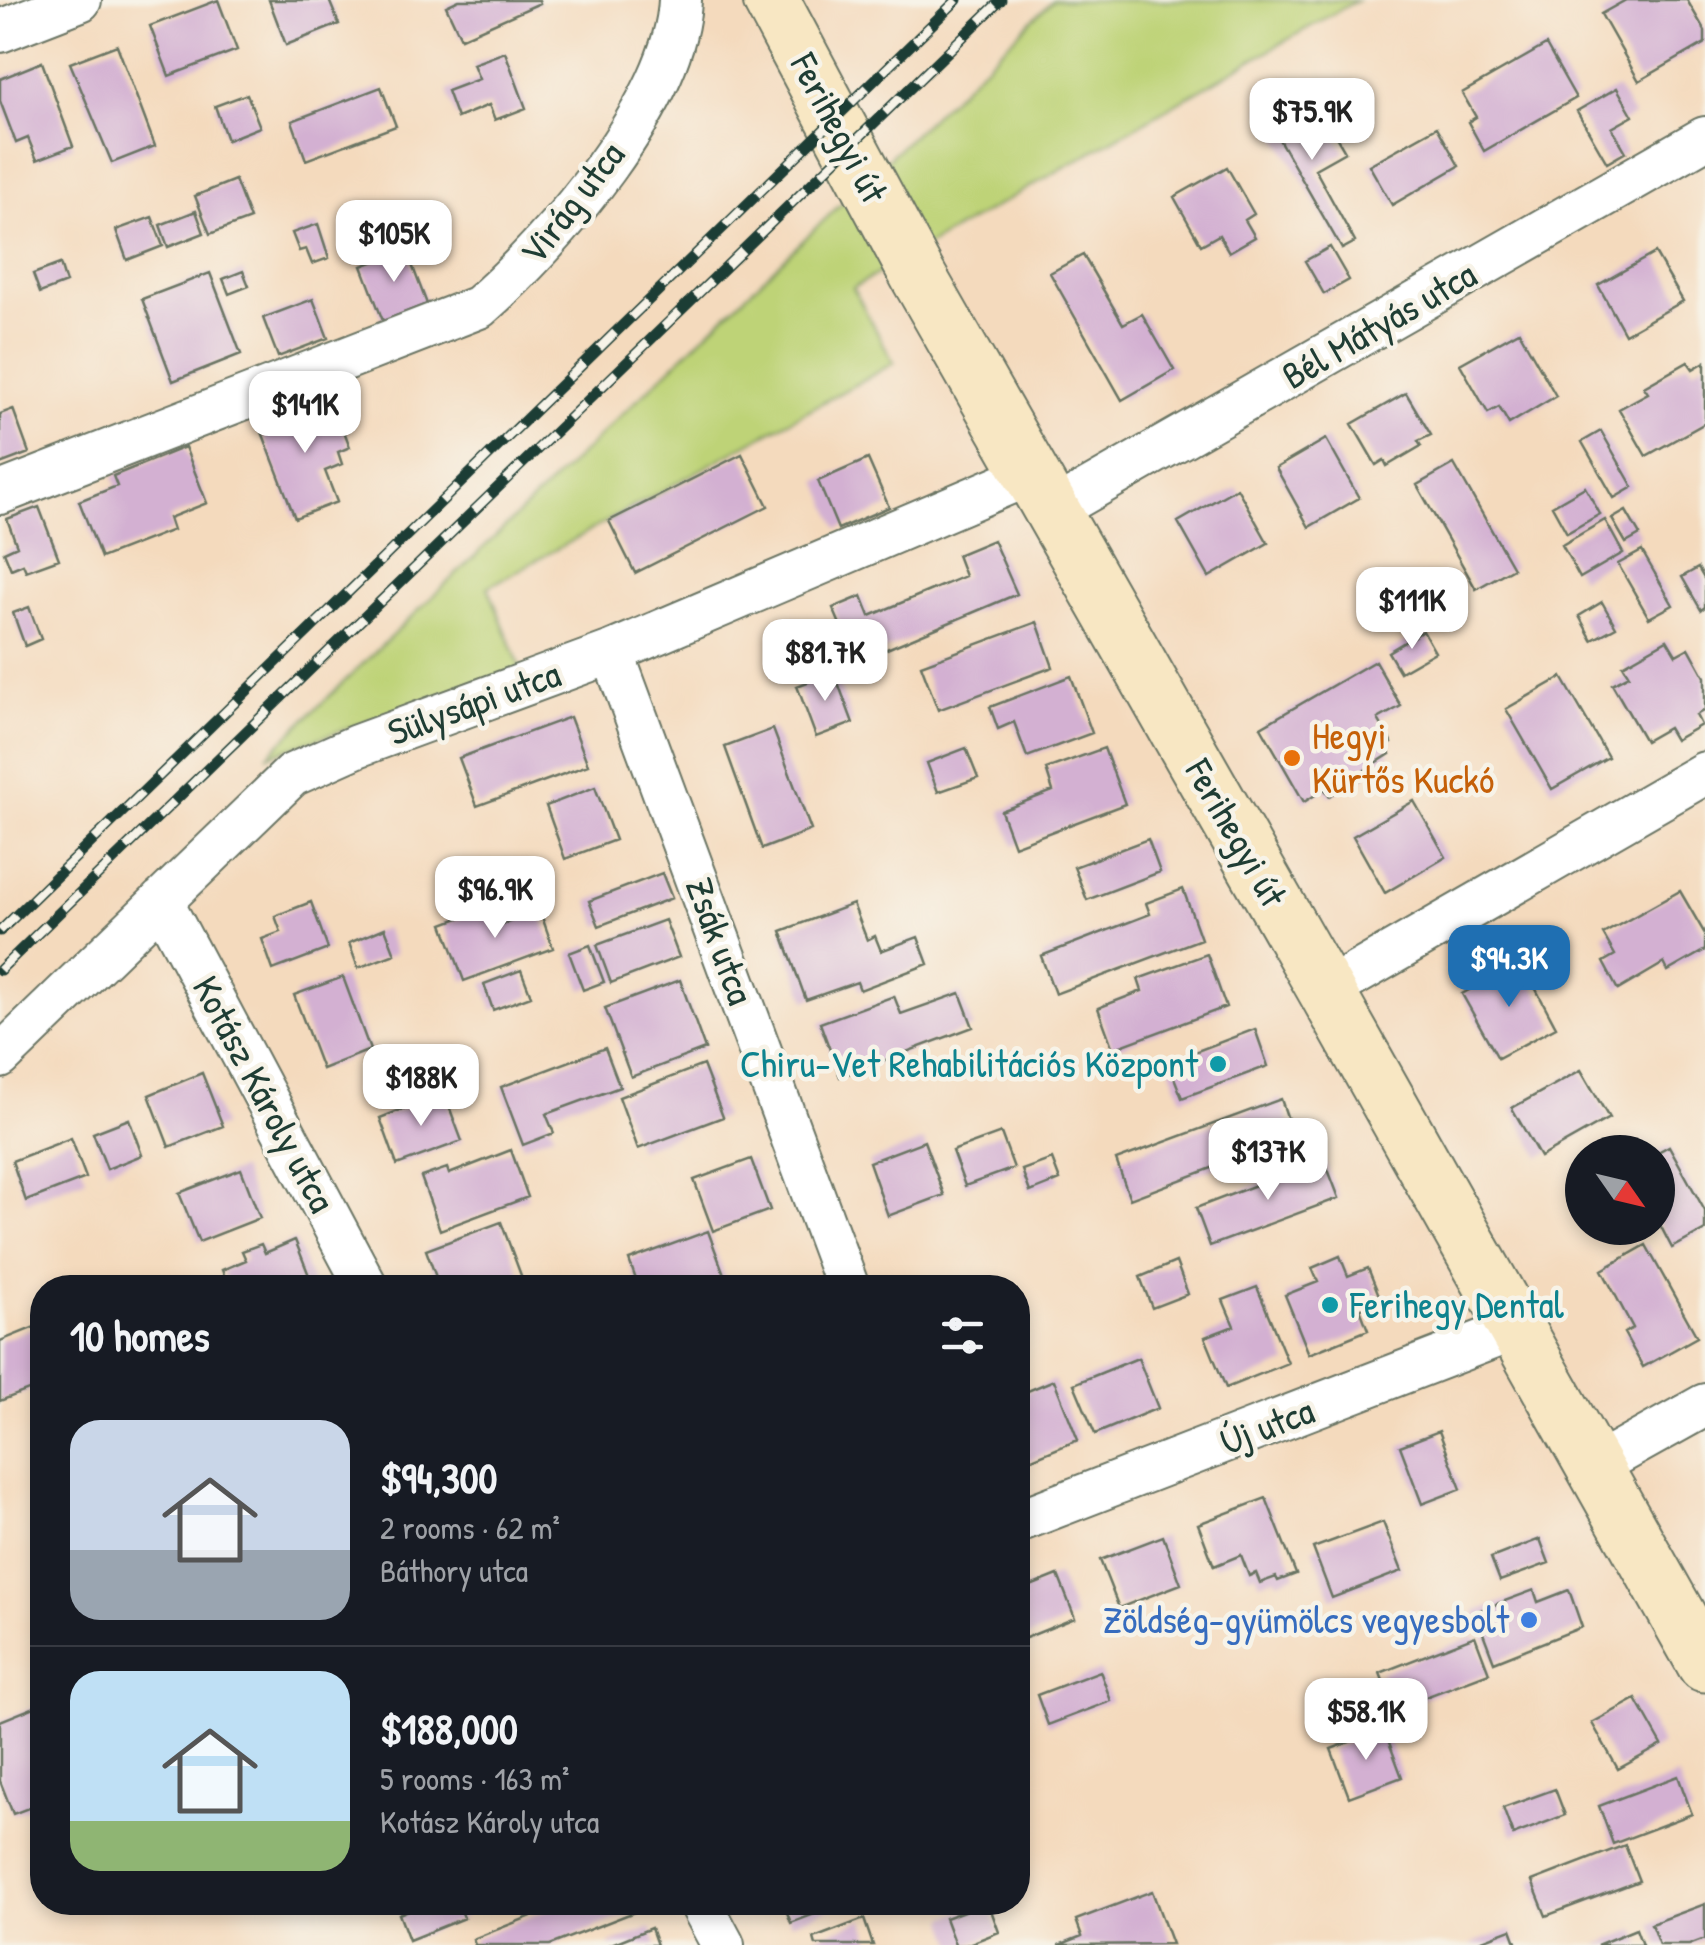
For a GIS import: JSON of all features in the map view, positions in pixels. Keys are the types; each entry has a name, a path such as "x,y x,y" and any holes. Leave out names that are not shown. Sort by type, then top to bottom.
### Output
{"main road":[{"name":"Ferihegyi út","path":"784,5 916,274 1705,1664"}],"street":[{"path":"0,30 80,0"},
{"name":"Virág utca","path":"0,493 479,307 517,274 560,226 633,124 660,75 679,17 680,0"},
{"name":"Bél Mátyás utca","path":"1041,492 1705,138"},
{"name":"Sülysápi utca","path":"0,1057 292,775 357,746 1041,492"},
{"name":"Zsák utca","path":"612,652 843,1275"},
{"path":"1326,991 1705,773"},
{"name":"Kotász Károly utca","path":"161,901 360,1275"},
{"name":"Új utca","path":"1030,1517 1516,1330"},
{"path":"1594,1468 1705,1405"},
{"path":"707,1915 723,1945"}],"green space":[{"path":"1053,0 1357,0 853,288 894,363 488,587 521,669 267,756"}],"building":[{"path":"218,0 237,50 169,76 150,26"},
{"path":"269,0 329,0 339,24 286,45"},
{"path":"459,0 540,3 461,38 446,6"},
{"path":"1626,0 1687,0 1705,31 1705,43 1639,81 1601,14"},
{"path":"117,45 155,146 112,163 70,63"},
{"path":"1546,45 1576,98 1484,151 1468,122 1476,117 1462,93"},
{"path":"505,52 526,108 495,120 489,105 457,118 447,91 479,79 473,64"},
{"path":"42,62 73,146 37,160 28,138 16,143 0,101 0,79"},
{"path":"381,87 396,126 306,160 292,121"},
{"path":"1617,88 1633,116 1612,128 1626,152 1607,163 1577,111"},
{"path":"247,94 260,127 227,140 215,106"},
{"path":"1277,99 1299,137 1327,121 1345,152 1315,169 1355,242 1342,249 1261,108"},
{"path":"1437,127 1459,166 1392,205 1369,165"},
{"path":"1227,167 1254,214 1245,220 1255,237 1229,252 1219,235 1201,245 1174,197"},
{"path":"235,180 250,219 210,234 195,196"},
{"path":"196,211 204,233 168,247 160,225"},
{"path":"152,217 163,246 127,260 116,230"},
{"path":"318,224 329,258 312,264 306,249 299,251 292,233"},
{"path":"1330,247 1349,280 1324,294 1305,261"},
{"path":"406,249 427,304 383,321 362,266"},
{"path":"1655,253 1683,301 1625,334 1598,285"},
{"path":"1083,255 1123,324 1142,314 1174,370 1122,400 1050,273"},
{"path":"60,264 66,283 40,293 33,274"},
{"path":"243,271 249,286 229,294 223,279"},
{"path":"210,273 241,354 173,381 142,299"},
{"path":"313,299 328,338 278,357 263,318"},
{"path":"1519,331 1556,396 1509,424 1499,407 1488,413 1460,364"},
{"path":"1688,362 1693,369 1705,362 1705,423 1646,456 1619,409 1648,393 1644,387"},
{"path":"1406,393 1431,435 1418,441 1421,446 1387,466 1384,460 1376,465 1352,424"},
{"path":"320,400 330,427 341,423 350,447 338,452 342,464 325,471 337,502 295,518 259,424"},
{"path":"13,409 29,453 0,464 0,414"},
{"path":"1601,431 1633,487 1614,498 1582,442"},
{"path":"1326,439 1359,498 1309,527 1276,468"},
{"path":"185,447 207,503 169,518 173,530 101,558 79,501 117,486 113,476"},
{"path":"742,454 768,506 635,573 609,521"},
{"path":"868,459 889,507 838,529 818,481"},
{"path":"1454,464 1513,568 1476,589 1417,485"},
{"path":"1585,487 1600,514 1567,533 1552,506"},
{"path":"1237,488 1268,543 1209,577 1178,522"},
{"path":"39,507 59,559 26,571 23,564 11,569 4,552 17,546 7,519"},
{"path":"1626,511 1640,535 1626,543 1612,519"},
{"path":"1605,520 1623,553 1580,578 1562,545"},
{"path":"993,540 1017,594 856,662 833,608 862,596 870,616 965,576 957,555"},
{"path":"1642,551 1673,605 1649,618 1618,564"},
{"path":"1698,568 1705,580 1705,607 1701,610 1682,577"},
{"path":"1602,602 1616,627 1592,640 1579,616"},
{"path":"29,607 41,639 25,646 13,613"},
{"path":"1037,622 1053,667 938,710 921,665"},
{"path":"1423,631 1435,652 1400,672 1388,652"},
{"path":"1667,640 1676,655 1689,648 1705,677 1705,710 1696,715 1701,725 1675,740 1668,728 1645,741 1612,684 1629,675 1623,665"},
{"path":"1375,661 1401,706 1378,719 1392,743 1386,747 1390,754 1365,770 1368,775 1329,796 1325,789 1304,802 1261,727"},
{"path":"834,672 853,723 816,737 797,686"},
{"path":"1071,676 1092,733 1027,757 1014,722 998,729 990,707"},
{"path":"1562,677 1608,757 1552,789 1506,709"},
{"path":"570,717 588,765 477,806 459,758"},
{"path":"773,729 811,830 762,849 725,747"},
{"path":"966,748 978,778 938,792 927,763"},
{"path":"1104,748 1125,804 1014,846 1001,811 1053,791 1046,769"},
{"path":"595,787 615,840 565,859 546,806"},
{"path":"1414,801 1446,857 1385,893 1353,836"},
{"path":"1148,839 1160,872 1087,900 1074,867"},
{"path":"662,873 672,898 599,926 589,901"},
{"path":"1183,889 1201,939 1055,994 1041,956 1150,914 1146,903"},
{"path":"1680,891 1705,934 1705,950 1668,971 1664,963 1618,990 1603,962 1615,955 1603,934"},
{"path":"311,902 328,949 273,970 262,939 281,932 275,916"},
{"path":"853,904 867,940 875,936 881,951 918,937 928,964 860,990 857,982 806,1000 781,931"},
{"path":"491,906 498,926 540,911 553,948 464,981 443,924"},
{"path":"665,920 679,957 611,983 597,945"},
{"path":"385,928 395,954 358,968 349,943"},
{"path":"590,945 604,982 583,990 569,953"},
{"path":"1207,954 1226,1007 1113,1049 1098,1008 1142,991 1138,979"},
{"path":"1521,961 1556,1027 1498,1058 1462,994"},
{"path":"521,970 531,996 493,1010 484,984"},
{"path":"343,977 370,1050 322,1069 294,995"},
{"path":"680,980 705,1049 631,1077 605,1008"},
{"path":"960,993 973,1027 840,1077 820,1023 894,996 901,1014"},
{"name":"Chiru-Vet Rehabilitációs Központ","path":"1255,1029 1268,1066 1182,1098 1168,1062"},
{"path":"605,1048 620,1087 546,1114 554,1133 523,1145 501,1087"},
{"path":"703,1065 723,1117 638,1149 619,1097"},
{"path":"1581,1070 1609,1118 1579,1135 1565,1135 1565,1143 1540,1157 1512,1108"},
{"path":"202,1073 223,1126 169,1147 149,1095"},
{"path":"444,1093 462,1141 397,1165 380,1118"},
{"path":"1281,1099 1294,1137 1130,1199 1116,1160"},
{"path":"129,1119 142,1155 107,1169 93,1133"},
{"path":"1001,1133 1014,1168 965,1186 952,1151"},
{"path":"71,1138 86,1178 26,1201 12,1161"},
{"path":"924,1141 944,1195 888,1216 869,1162"},
{"path":"511,1150 528,1197 440,1230 421,1177 447,1168 449,1174"},
{"path":"1675,1157 1705,1211 1705,1230 1672,1248"},
{"path":"751,1159 770,1210 713,1231 694,1180"},
{"path":"1052,1159 1060,1180 1030,1192 1022,1170"},
{"path":"1324,1159 1339,1198 1210,1246 1196,1208"},
{"path":"241,1169 260,1218 199,1242 179,1193"},
{"path":"501,1222 521,1275 435,1275 426,1250"},
{"path":"708,1231 724,1275 634,1275 629,1260"},
{"path":"295,1240 309,1275 224,1275 222,1270 246,1260 242,1251 261,1244 265,1253"},
{"path":"1646,1245 1697,1337 1643,1367 1624,1333 1633,1328 1602,1270"},
{"name":"Ferihegy Dental","path":"1340,1256 1348,1276 1368,1268 1381,1300 1360,1309 1368,1330 1309,1354 1285,1295 1318,1282 1312,1268"},
{"path":"1176,1262 1188,1294 1152,1308 1140,1277"},
{"path":"1257,1287 1288,1363 1226,1388 1205,1337 1234,1326 1223,1300"},
{"path":"30,1329 30,1390 0,1401 0,1341"},
{"path":"1138,1358 1158,1408 1095,1434 1074,1384"},
{"path":"1054,1380 1078,1440 1030,1460 1030,1390"},
{"path":"1439,1431 1461,1489 1422,1504 1400,1446"},
{"path":"1266,1498 1296,1574 1260,1583 1256,1573 1249,1576 1241,1555 1214,1566 1198,1524"},
{"path":"1383,1522 1402,1571 1332,1598 1313,1548"},
{"path":"1163,1536 1181,1584 1119,1608 1100,1560"},
{"path":"1540,1539 1549,1563 1500,1581 1491,1558"},
{"path":"1058,1575 1075,1618 1030,1636 1030,1586"},
{"name":"Zöldség-gyümölcs vegyesbolt","path":"1534,1590 1538,1602 1569,1590 1582,1627 1494,1662 1475,1612"},
{"path":"1475,1636 1489,1673 1394,1709 1380,1673"},
{"path":"1100,1671 1111,1701 1048,1725 1037,1695"},
{"path":"1636,1699 1662,1745 1618,1769 1592,1723"},
{"path":"30,1709 30,1808 13,1814 0,1781 0,1721"},
{"path":"1384,1729 1402,1777 1349,1797 1331,1749"},
{"path":"1678,1776 1692,1814 1613,1844 1599,1806"},
{"path":"1555,1789 1565,1815 1513,1835 1503,1808"},
{"path":"1625,1845 1639,1881 1546,1916 1532,1881"},
{"path":"1152,1891 1172,1944 1059,1945 1082,1936 1076,1920"},
{"path":"1705,1904 1705,1939 1689,1945 1659,1945 1651,1924"},
{"path":"399,1915 463,1915 464,1918 409,1940"},
{"path":"534,1915 627,1915 550,1945 475,1945 473,1939"},
{"path":"788,1915 812,1915 791,1923"},
{"path":"993,1915 999,1932 966,1945 955,1945 945,1918"},
{"path":"864,1919 873,1945 816,1945 814,1938"},
{"path":"651,1928 657,1945 609,1945"},
{"path":"1511,1929 1517,1945 1469,1945"},
{"path":"1636,1929 1642,1945 1597,1945"}],"railway":[{"path":"0,931 957,0"},
{"path":"0,970 1001,0"}],"place":[{"name":"Hegyi Kürtős Kuckó","path":"1292,758"},
{"name":"Chiru-Vet Rehabilitációs Központ","path":"1218,1064"},
{"name":"Ferihegy Dental","path":"1330,1305"},
{"name":"Zöldség-gyümölcs vegyesbolt","path":"1529,1620"}]}
